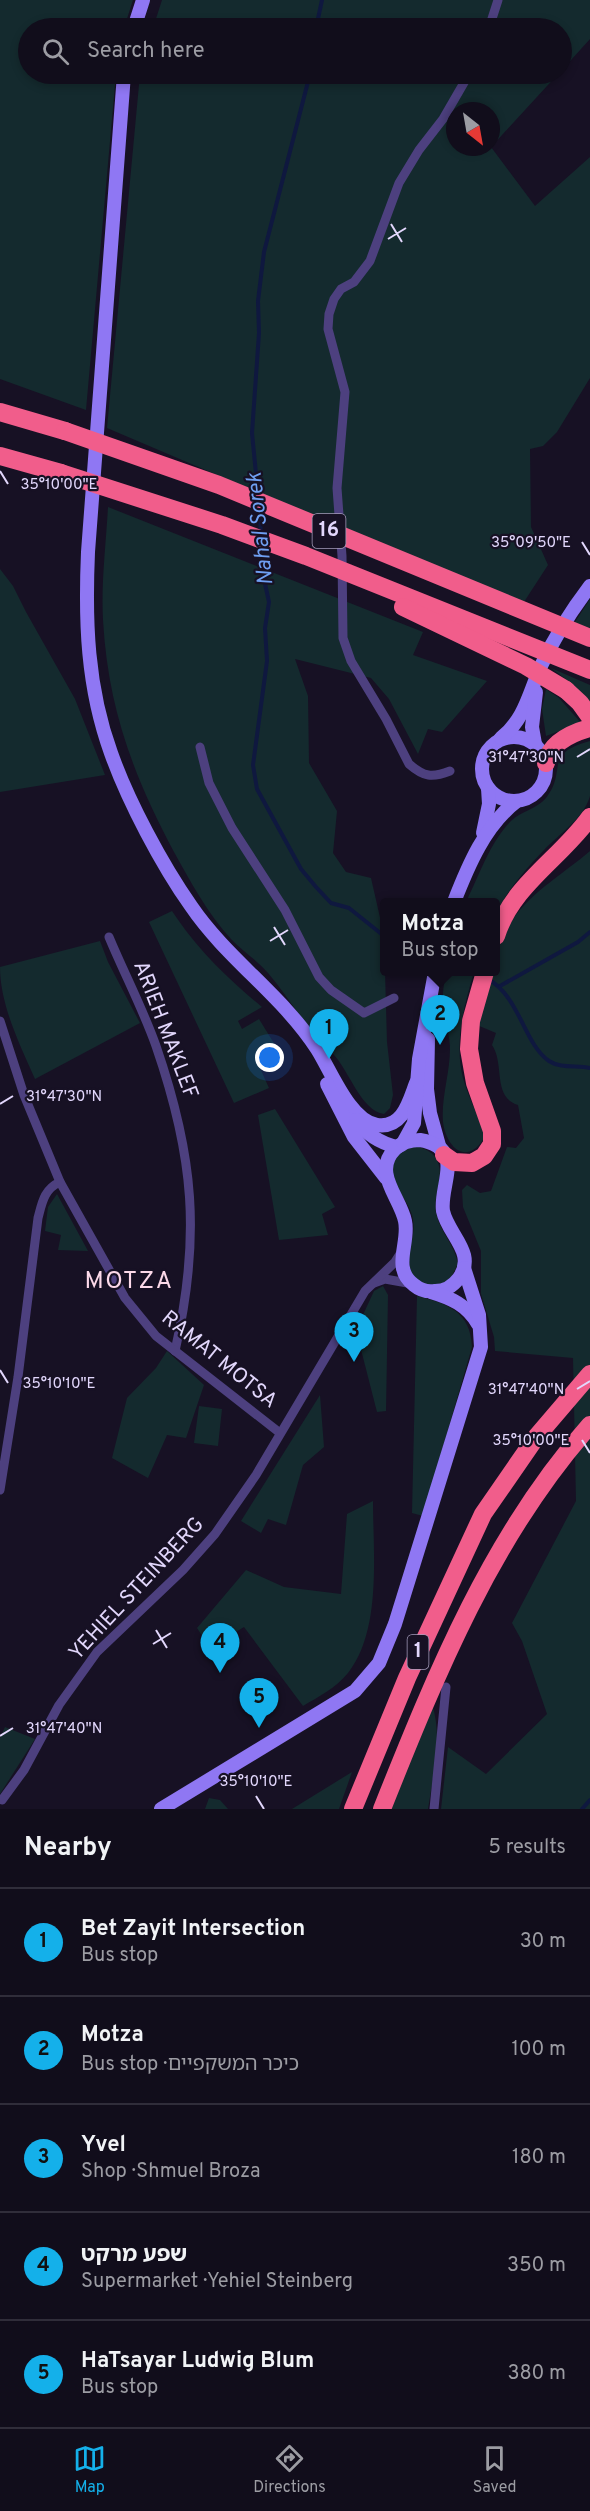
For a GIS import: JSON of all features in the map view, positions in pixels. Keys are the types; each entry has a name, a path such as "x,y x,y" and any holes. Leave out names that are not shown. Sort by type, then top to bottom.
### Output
{"highway":[{"name":"16","path":"0,412 65,431 219,485 590,638"},
{"name":"16","path":"0,456 61,473 222,525 306,556 590,670"},
{"path":"306,556 533,670 566,690 580,703 590,717"},
{"path":"546,763 549,753 560,742 590,728"},
{"path":"500,925 522,889 574,837 590,817"},
{"path":"442,1152 454,1162 472,1163 484,1156 492,1144 492,1131 475,1083 470,1061 469,1035 484,976"},
{"name":"1","path":"353,1809 407,1678 471,1536 492,1500 537,1436 590,1374"},
{"name":"1","path":"382,1809 431,1689 498,1552 536,1493 590,1425"}],"main road":[{"path":"137,18 143,0"},
{"path":"123,84 86,601 88,658 101,720 123,785 160,856 191,907 307,1035 355,1118 369,1134 390,1146 396,1147 415,1140 425,1141 442,1152"},
{"path":"481,844 489,804 488,788 483,774 483,760 487,751 515,726 541,667 571,612 590,586"},
{"path":"488,788 503,799 517,801 526,799 539,790 545,778 544,756 535,744 533,736 533,714 541,667"},
{"path":"498,740 515,736 535,744"},
{"path":"456,898 481,844 499,817 517,801"},
{"path":"386,1178 388,1159 402,1144 414,1123 416,1083 434,976"},
{"path":"266,989 310,1056 354,1137 386,1178 404,1214 406,1232 402,1267 413,1284 452,1299 465,1308 482,1331"},
{"path":"161,1809 208,1778 336,1704 362,1684 379,1663 393,1630 479,1356 482,1331 464,1268 463,1248 450,1228 444,1213 443,1196 449,1169 430,1113 427,1089 427,1017"},
{"path":"341,1091 362,1118 368,1123 382,1126 393,1123 402,1116 416,1083"},
{"path":"430,1292 449,1287 457,1281 464,1268"},
{"path":"183,1809 190,1795 208,1778"}],"street":[{"path":"492,18 498,0"},
{"path":"450,771 434,777 426,776 409,764 346,650 342,627 342,556 337,488 345,392 328,329 329,314 334,299 341,289 354,282 370,261 399,183 463,84"},
{"path":"200,747 209,783 232,828 285,910 319,977 331,990 364,1013 394,998"},
{"name":"ARIEH MAKLEF","path":"109,937 156,1045 175,1102 183,1137 191,1201 191,1238 183,1313 175,1351"},
{"name":"RAMAT MOTSA","path":"0,1022 28,1105 60,1182 126,1298 156,1336 280,1433"},
{"path":"0,1490 18,1377 38,1218 44,1196 51,1186 60,1182"},
{"name":"YEHIEL STEINBERG","path":"2,1800 24,1770 59,1705 97,1652 183,1570 215,1534 256,1475 365,1291 395,1262 404,1248"},
{"path":"365,1291 373,1284 385,1279 413,1284"},
{"path":"434,1809 446,1687"}],"green space":[{"path":"0,0 133,0 127,18 18,18 18,84 115,84 86,410 0,379"},
{"path":"162,0 590,0 590,39 572,59 572,18 156,18"},
{"path":"139,84 549,84 500,137 500,102 446,102 446,156 498,156 535,206 590,157 590,378 557,432 543,446 530,449 531,527 548,565 522,605 107,428"},
{"path":"108,507 423,632 413,655 487,681 442,732 428,729 418,754 389,699 371,678 295,659 308,696 309,763 337,811 333,853 346,872 371,878 380,917 380,976 385,976 387,1042 393,1095 390,1108 384,1114 369,1106 362,1098 339,1061 315,1035 268,973 235,943 215,919 159,824 125,740 110,683 103,620"},
{"path":"0,569 13,586 75,699 105,775 0,792"},
{"path":"590,599 590,632 573,625"},
{"path":"551,668 590,685 590,703 571,683"},
{"path":"546,689 559,698 581,723 546,736 542,709"},
{"path":"590,741 590,796 587,804 570,825 524,872 500,907 500,898 468,898 491,849 504,829 515,818 546,798 552,788 561,757 575,746"},
{"path":"590,851 590,1809 441,1809 448,1747 486,1774 547,1714 522,1641 512,1623 576,1501 573,1358 495,1351 494,1337 481,1294 481,1251 463,1207 462,1190 467,1185 480,1193 491,1191 507,1147 516,1148 524,1138 518,1105 510,1101 502,1088 498,1061 492,1045 496,1033 477,1025 489,976 500,976 500,946 505,932 515,916 543,888"},
{"path":"172,911 213,962 262,1007 238,1021 242,1029 259,1019 280,1053 261,1065 255,1057 269,1088 234,1103 149,922"},
{"path":"100,941 108,962 140,1023 35,1079 7,1010 0,967"},
{"path":"446,976 473,976 460,1038 460,1065 467,1091 483,1131 483,1140 470,1152 457,1150 452,1145 443,1122 450,1049 444,1015"},
{"path":"275,1109 335,1207 322,1214 328,1235 279,1240 258,1115"},
{"path":"417,1146 432,1154 438,1163 440,1175 436,1213 458,1264 449,1281 442,1283 422,1283 412,1276 409,1269 408,1255 413,1235 412,1215 392,1171 394,1160 399,1154"},
{"path":"57,1194 88,1251 58,1250 61,1235 45,1231 48,1207"},
{"path":"383,1286 388,1295 386,1411 377,1412 356,1330 374,1291"},
{"path":"417,1296 447,1306 462,1317 467,1325 472,1347 423,1516 412,1513"},
{"path":"167,1351 204,1385 186,1438 167,1435 148,1478 112,1458 127,1398 156,1368"},
{"path":"320,1395 324,1447 303,1465 286,1525 268,1519 261,1533 241,1521"},
{"path":"199,1406 222,1409 218,1446 194,1443"},
{"path":"373,1501 374,1567 371,1613 359,1655 348,1673 338,1683 303,1706 244,1627 210,1648 197,1628 246,1570 284,1587 341,1594 347,1514"},
{"path":"432,1704 437,1743 428,1809 389,1809"},
{"path":"5,1727 35,1739 0,1794 0,1738"},
{"path":"352,1772 339,1809 292,1809"},
{"path":"209,1798 220,1800 228,1809 205,1809"}],"waterway":[{"name":"Nahal Sorek","path":"318,18 322,0"},
{"name":"Nahal Sorek","path":"258,494 252,433 259,333 258,301 264,252 307,84"},
{"name":"Nahal Sorek","path":"259,507 261,533"},
{"name":"Nahal Sorek","path":"261,546 262,570 269,602 265,628 267,661 253,765 257,789 301,869 316,887 331,903 349,908 380,933"},
{"path":"500,986 578,942 590,932"},
{"name":"Nahal Sorek","path":"488,979 508,997 533,1044 549,1061 564,1066 590,1068"},
{"name":"Nahal Sorek","path":"582,1809 590,1800"}],"place":[{"name":"Motza","path":"440,1045"},
{"name":"Bet Zayit Intersection","path":"329,1059"},
{"name":"Yvel","path":"354,1362"},
{"name":"שפע מרקט","path":"220,1673"},
{"name":"HaTsayar Ludwig Blum","path":"259,1728"}],"district":[{"name":"MOTZA","path":"129,1282"}]}
